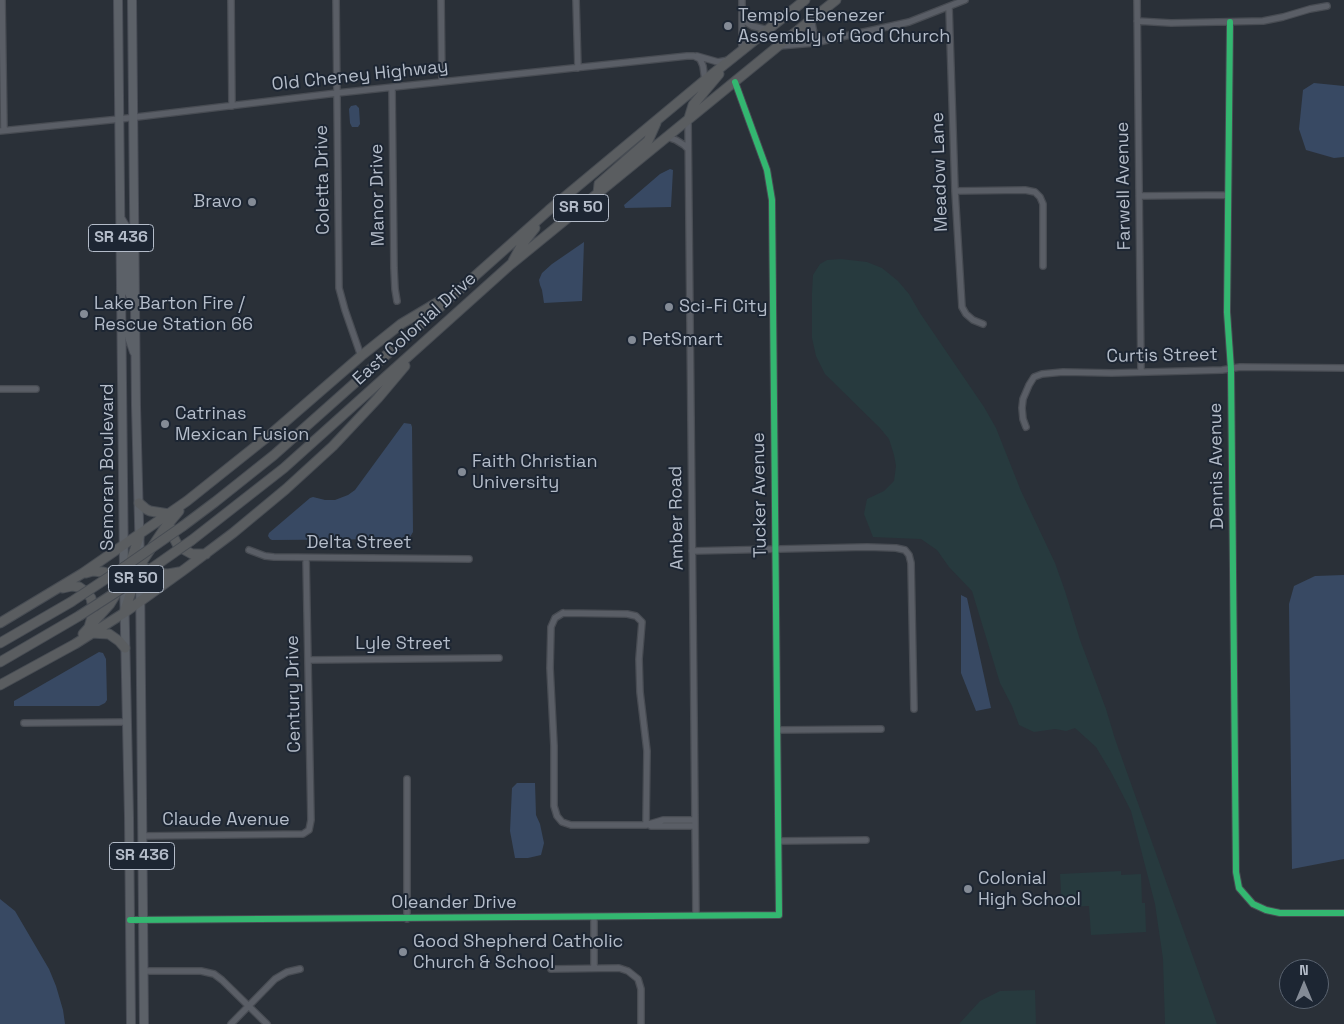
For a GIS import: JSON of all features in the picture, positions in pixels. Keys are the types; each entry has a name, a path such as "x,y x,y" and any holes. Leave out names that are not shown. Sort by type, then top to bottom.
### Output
{"highway":[{"name":"East Colonial Drive","path":"0,643 71,602 120,570 183,526 274,455 549,210 805,0"},
{"name":"East Colonial Drive","path":"0,662 136,580 254,492 284,468 510,265 836,0"},
{"path":"688,120 693,105 733,59"},
{"path":"598,193 599,184 648,141 656,123"},
{"path":"510,265 521,246 549,210"},
{"path":"0,623 60,588 140,534 170,517 401,324 460,289"},
{"path":"90,631 141,602 206,554 272,501 333,446 378,398 424,343"},
{"path":"139,503 150,511 170,517"},
{"path":"170,517 173,536 178,544 192,554 206,554"},
{"path":"124,613 140,565 170,517"},
{"path":"0,685 75,644 90,631 124,581 140,534"},
{"path":"124,545 132,558 140,565 157,573 168,574 185,569"},
{"path":"83,573 93,571 114,575 124,581 141,602"},
{"path":"60,588 79,587 91,598 93,608 90,631"},
{"path":"90,631 109,634 125,648"}],"main road":[{"name":"Semoran Boulevard","path":"118,0 124,613 131,1024"},
{"name":"Semoran Boulevard","path":"132,0 132,117 141,602 144,1024"},
{"path":"120,218 127,229 128,291 136,306"},
{"path":"122,324 129,332 136,356"}],"street":[{"path":"2,0 2,131"},
{"path":"231,0 232,106"},
{"name":"Coletta Drive","path":"336,0 339,288 346,316 361,356"},
{"path":"441,0 442,82"},
{"path":"576,0 578,68"},
{"path":"742,0 742,50"},
{"path":"777,47 814,43 909,22 965,0"},
{"name":"Farwell Avenue","path":"1137,0 1141,371"},
{"path":"1137,21 1171,23 1262,21 1327,6"},
{"name":"Meadow Lane","path":"949,7 954,191 962,307 972,320 983,324"},
{"path":"742,15 746,22 752,26 768,30"},
{"path":"811,19 814,33 823,41"},
{"name":"Dennis Avenue","path":"1230,22 1227,312 1231,369 1236,872 1239,888 1253,904 1266,910 1280,913 1344,913"},
{"path":"694,56 700,59 706,80"},
{"name":"Old Cheney Highway","path":"2,131 337,93 694,56 701,56 718,62 733,59"},
{"name":"Tucker Avenue","path":"735,82 768,170 772,200 779,914"},
{"name":"Manor Drive","path":"392,88 394,268 397,301"},
{"name":"Amber Road","path":"688,120 696,915"},
{"path":"667,137 680,142 688,150"},
{"path":"954,191 1025,190 1034,192 1040,197 1043,204 1043,266"},
{"path":"1139,196 1228,195"},
{"name":"Curtis Street","path":"1026,427 1023,419 1023,399 1034,377 1042,374 1062,372 1222,370 1240,367 1344,368"},
{"path":"0,389 36,389"},
{"path":"692,551 867,547 906,550 911,563 914,709"},
{"name":"Delta Street","path":"249,550 265,556 306,558 469,559"},
{"name":"Century Drive","path":"306,558 311,820 309,830"},
{"path":"646,826 647,751 640,692 639,658 642,622 636,616 627,614 563,613 555,618 551,627 550,668 555,772 554,806 557,816 562,822 571,826 646,826 695,823"},
{"name":"Lyle Street","path":"308,660 499,658"},
{"path":"24,723 126,722"},
{"path":"778,730 882,729"},
{"path":"407,779 407,919"},
{"name":"Claude Avenue","path":"142,836 303,834 309,830"},
{"path":"779,841 866,840"},
{"name":"Oleander Drive","path":"130,920 407,919 779,914"},
{"path":"594,917 594,968"},
{"path":"551,969 619,968 628,971 638,979 641,989 641,1024"},
{"path":"231,1024 275,979 287,972 300,969"},
{"path":"144,970 202,970 214,974 267,1024"}],"green space":[{"path":"841,259 867,262 882,268 898,281 909,294 996,428 1021,491 1055,563 1080,640 1217,1024 1165,1024 1163,959 1155,904 1131,811 1096,747 1075,728 1066,731 1055,729 1034,732 1019,725 1000,683 972,591 949,567 937,550 921,539 873,537 864,514 867,499 884,491 894,481 896,466 894,455 889,439 880,428 825,374 816,356 812,338 813,275 820,264 827,260"},
{"path":"1121,871 1121,875 1141,874 1146,932 1091,935 1089,906 1062,907 1060,874"},
{"path":"1035,990 1036,1024 959,1024 980,1001 1000,991"}],"water":[{"path":"1314,83 1344,86 1344,157 1334,158 1306,150 1299,129 1303,90"},
{"path":"356,105 359,108 360,124 358,127 352,127 349,109 351,106"},
{"path":"670,169 673,170 671,207 625,208 624,205 660,174"},
{"path":"584,242 582,301 544,303 539,280 542,273"},
{"path":"404,423 411,424 412,427 413,532 410,537 405,539 270,539 269,533 310,498 335,500 355,490"},
{"path":"1344,575 1344,859 1292,869 1289,604 1294,586 1315,576"},
{"path":"961,595 967,598 991,708 976,711 961,673"},
{"path":"99,652 103,653 106,659 107,700 105,703 99,706 14,706 14,701"},
{"path":"517,783 535,783 536,815 544,843 541,855 515,858 510,831 512,788"},
{"path":"0,899 15,911 49,969 63,1010 65,1024 0,1024"}],"cycle path":[{"path":"1230,22 1227,312 1231,369 1236,872 1239,888 1253,904 1266,910 1280,913 1344,913"},
{"path":"130,920 779,915 772,200 767,170 735,82"}],"place":[{"name":"Templo Ebenezer Assembly of God Church","path":"728,26"},
{"name":"Bravo","path":"252,202"},
{"name":"Sci-Fi City","path":"669,307"},
{"name":"Lake Barton Fire / Rescue Station 66","path":"84,314"},
{"name":"PetSmart","path":"632,340"},
{"name":"Catrinas Mexican Fusion","path":"165,424"},
{"name":"Faith Christian University","path":"462,472"},
{"name":"Colonial High School","path":"968,889"},
{"name":"Good Shepherd Catholic Church & School","path":"403,952"}]}
